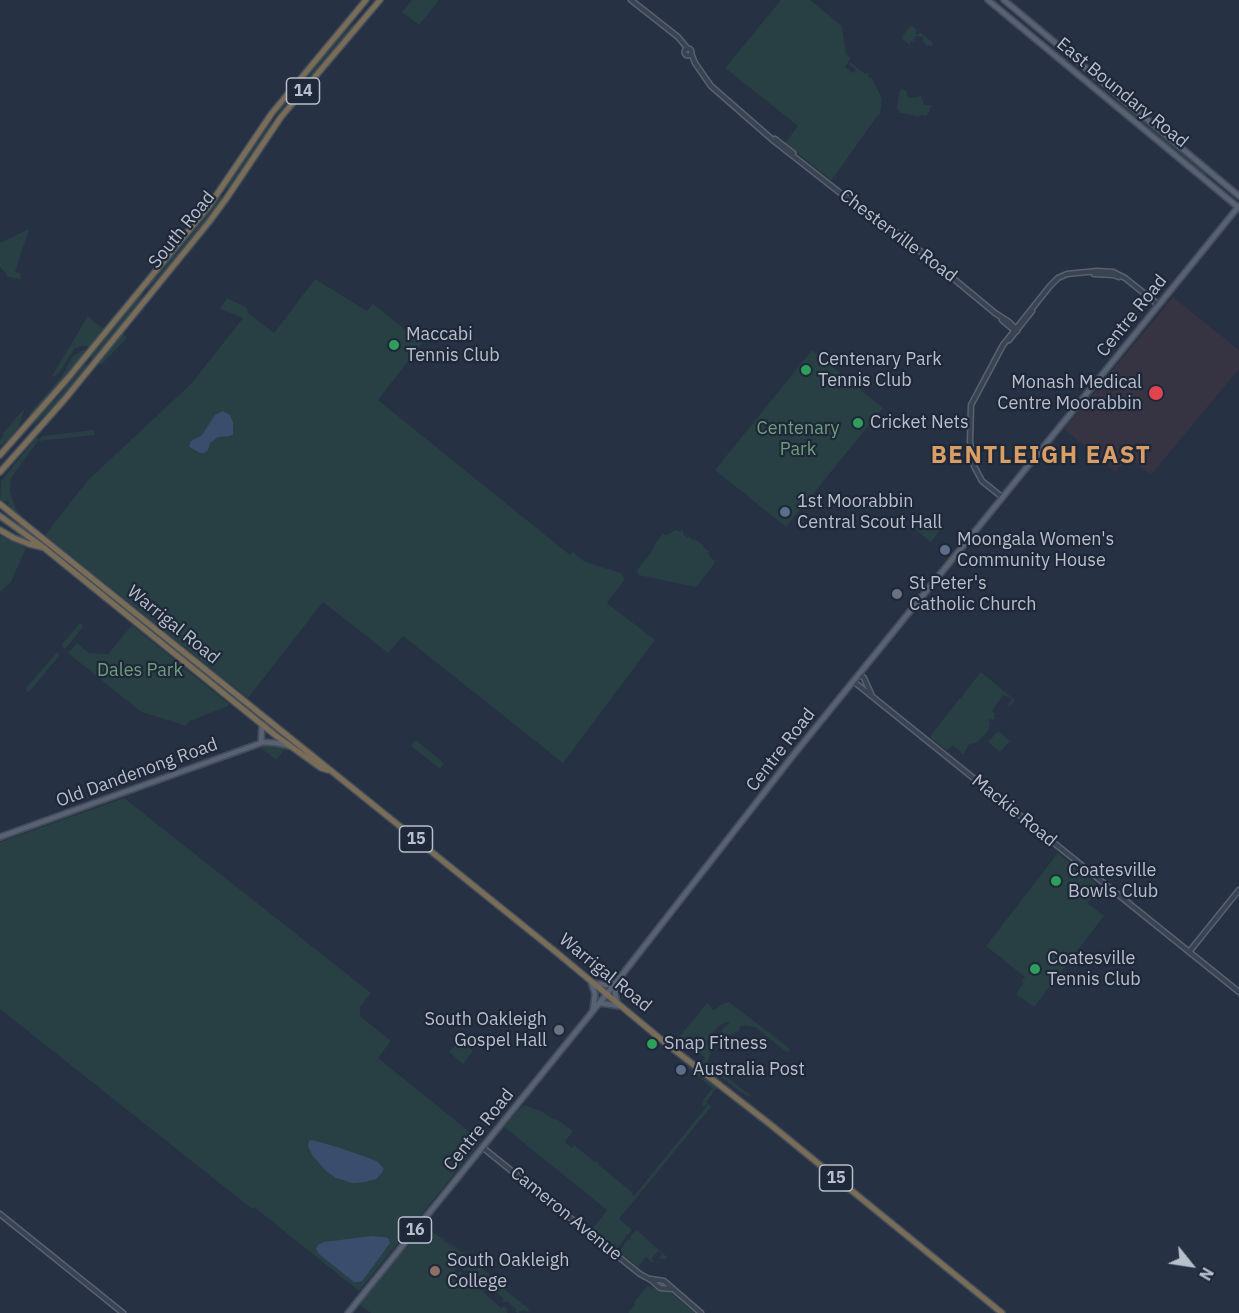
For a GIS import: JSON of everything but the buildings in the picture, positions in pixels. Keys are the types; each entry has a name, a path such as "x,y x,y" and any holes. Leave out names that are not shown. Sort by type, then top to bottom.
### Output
{"highway":[{"name":"South Road","path":"0,455 68,378 205,210 273,113 366,0"},
{"name":"South Road","path":"0,472 59,406 209,222 279,120 380,0"},
{"path":"352,17 360,24"},
{"name":"Warrigal Road","path":"0,504 1002,1313"},
{"name":"Warrigal Road","path":"0,516 43,547 274,735 321,768 328,770"},
{"path":"0,530 29,544 43,547"}],"main road":[{"name":"East Boundary Road","path":"988,0 1239,207"},
{"name":"East Boundary Road","path":"1004,0 1239,196"},
{"path":"1112,102 1118,94"},
{"path":"1209,170 1209,179 1215,188"},
{"path":"1223,194 1226,190 1224,183"},
{"name":"Centre Road","path":"348,1313 600,1003 766,790 1002,496 1239,207"},
{"path":"262,725 262,743 278,743 292,747"},
{"name":"Old Dandenong Road","path":"0,837 262,743 279,729"},
{"path":"592,982 610,985 618,980"},
{"path":"600,1003 620,1004 615,993 618,980"},
{"path":"592,982 595,997 593,1011"}],"street":[{"name":"Chesterville Road","path":"631,0 675,35 711,86 767,135 784,146 839,192 902,236 1015,330"},
{"path":"1002,496 982,481 976,467 972,439 974,405 1006,343 1050,286 1061,277 1071,273 1113,272 1158,306"},
{"name":"Mackie Road","path":"859,674 864,678 873,697"},
{"name":"Mackie Road","path":"853,681 1239,992"},
{"path":"1189,952 1239,890"},
{"name":"Cameron Avenue","path":"482,1147 640,1274 658,1283"},
{"path":"0,1214 123,1313"},
{"path":"665,1282 658,1283 659,1287 672,1289"},
{"path":"662,1288 665,1282"},
{"path":"665,1282 701,1313"}],"shaded area":[{"name":"Monash Medical Centre Moorabbin","path":"1173,297 1239,350 1239,369 1151,475 1128,457 1115,472 1064,429"}],"green space":[{"path":"412,0 439,0 419,25 402,12"},
{"path":"781,0 810,0 842,26 846,54 851,58 845,67 853,73 856,70 849,64 850,62 865,74 868,73 868,77 872,78 882,99 880,115 831,180 785,143 798,126 725,68"},
{"path":"354,23 354,27 317,71 281,110 276,112 334,43"},
{"path":"911,25 917,30 915,33 918,35 920,32 933,43 932,46 925,45 923,37 915,36 914,41 910,41 910,45 902,39"},
{"path":"902,89 906,90 910,98 915,97 916,100 916,97 921,96 924,105 931,105 926,116 918,117 900,113 897,108 899,92"},
{"path":"1119,99 1206,171 1207,178 1120,106 1117,100"},
{"path":"272,117 271,127 229,188 226,189 225,187"},
{"path":"221,195 219,206 203,226 150,287 146,288 218,197"},
{"path":"29,229 15,272 20,273 21,279 7,277 0,267 0,243"},
{"path":"315,279 367,311 373,304 422,343 378,400 570,555 573,552 585,562 621,573 625,579 607,603 655,640 563,763 403,636 388,653 323,602 248,698 45,535 88,480 191,384 243,318 220,309 227,298 245,307 247,312 274,333"},
{"path":"143,293 132,313 92,360 94,350"},
{"path":"88,316 102,328 109,324 93,343 74,349 60,372 52,376"},
{"path":"127,328 123,334 127,338 101,365 97,363"},
{"path":"83,350 86,351 31,415 29,414 62,376 73,356"},
{"name":"Centenary Park","path":"812,350 883,408 786,527 715,470"},
{"path":"87,364 86,369 51,409 35,424 33,423 58,397"},
{"path":"25,408 18,428 0,446 0,440 4,435 2,434"},
{"path":"94,430 95,435 38,441 42,436"},
{"path":"36,438 38,441 11,478 10,492 16,510 22,516 20,518 6,500 4,502 0,500 1,481"},
{"path":"926,516 941,528 930,542 915,529"},
{"path":"681,529 687,538 695,539 704,546 715,561 696,587 638,575 637,570 663,533 669,534 675,530 681,532"},
{"path":"0,535 26,548 11,582 0,592"},
{"path":"79,624 83,627 66,648 63,648 62,644"},
{"name":"Dales Park","path":"132,625 230,705 190,721 186,726 141,712 68,653 77,643 89,653 108,654"},
{"path":"57,652 59,656 30,691 26,692 26,688"},
{"path":"980,673 1015,700 1009,706 1012,699 1003,695 992,711 995,714 994,720 988,719 990,724 988,731 978,742 968,745 963,754 952,745 947,751 931,738 931,735 960,698 964,699 961,697"},
{"path":"998,731 1010,741 1000,752 988,742"},
{"path":"416,740 444,763 440,769 411,746"},
{"path":"267,745 285,749 276,760 260,747"},
{"path":"124,798 371,993 360,1007 360,1016 391,1041 378,1058 481,1141 359,1291 0,1009 0,842"},
{"path":"1057,854 1100,887 1087,903 1104,916 1034,1007 1016,994 1024,983 1022,981 1025,977 986,946"},
{"path":"729,1002 789,1048 789,1052 785,1051 755,1027 741,1025 739,1031 718,1041 716,1038 729,1024 727,1022 712,1033 707,1041 711,1054 707,1062 750,1095 749,1097 702,1062 705,1058 686,1041 682,1046 675,1042 707,1003 714,1010"},
{"path":"459,1040 473,1051 463,1064 449,1052"},
{"path":"675,1057 721,1089 717,1088 706,1102 711,1107 619,1219 632,1230 614,1250 590,1232 607,1210 504,1127 523,1106 541,1111 558,1120 573,1131 565,1142 572,1148 574,1145 595,1162 597,1161 634,1196 707,1106 702,1105 703,1100 713,1089"},
{"name":"South Oakleigh College","path":"426,1224 468,1257 465,1264 454,1270 462,1273 460,1275 482,1291 485,1289 483,1292 501,1308 504,1306 508,1313 371,1313 360,1305 358,1307 411,1240 401,1255 425,1226 463,1255"},
{"path":"636,1230 667,1257 664,1260 659,1258 662,1254 658,1251 651,1259 653,1263 646,1257 638,1267 619,1252"},
{"path":"471,1260 494,1278 489,1276 493,1280 487,1287 466,1269 464,1271 463,1269 470,1266"},
{"path":"495,1282 530,1310 515,1312 517,1310 507,1301 505,1303 502,1301 504,1299 493,1290 491,1292"},
{"path":"648,1285 659,1291 671,1293 695,1313 628,1313"}],"water":[{"path":"223,411 230,415 233,434 218,437 210,443 208,450 204,453 191,448 189,446 191,441 202,435 215,415"},
{"path":"309,1141 369,1158 378,1162 384,1169 376,1179 365,1182 352,1183 336,1178 326,1171 312,1155 308,1146"},
{"path":"372,1236 388,1238 390,1243 362,1281 358,1282 354,1282 319,1254 316,1249 324,1242"}],"place":[{"name":"Maccabi Tennis Club","path":"394,345"},
{"name":"Centenary Park Tennis Club","path":"806,370"},
{"name":"Monash Medical Centre Moorabbin","path":"1156,393"},
{"name":"Cricket Nets","path":"858,423"},
{"name":"1st Moorabbin Central Scout Hall","path":"785,512"},
{"name":"Moongala Women's Community House","path":"945,550"},
{"name":"St Peter's Catholic Church","path":"897,594"},
{"name":"Coatesville Bowls Club","path":"1056,881"},
{"name":"Coatesville Tennis Club","path":"1035,969"},
{"name":"South Oakleigh Gospel Hall","path":"559,1030"},
{"name":"Snap Fitness","path":"652,1044"},
{"name":"Australia Post","path":"681,1070"},
{"name":"South Oakleigh College","path":"435,1271"}],"district":[{"name":"BENTLEIGH EAST","path":"1041,456"}]}
